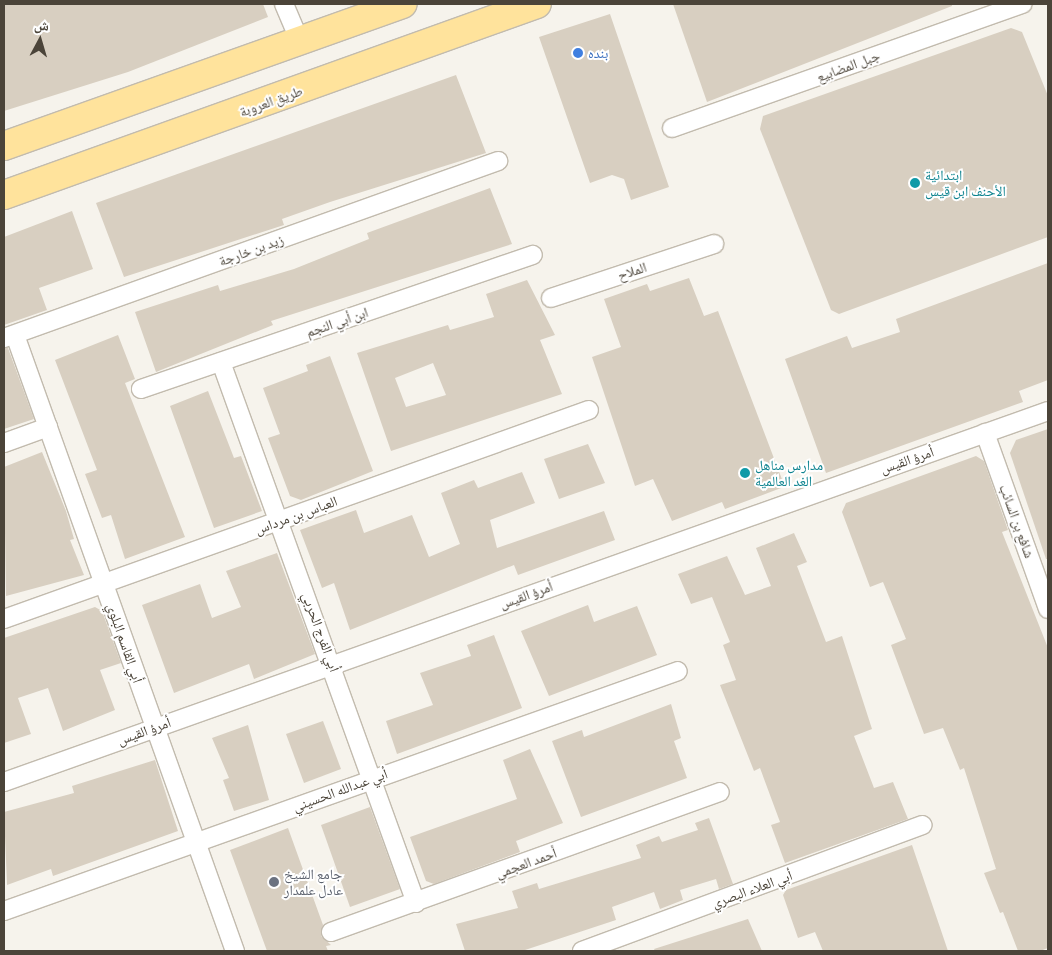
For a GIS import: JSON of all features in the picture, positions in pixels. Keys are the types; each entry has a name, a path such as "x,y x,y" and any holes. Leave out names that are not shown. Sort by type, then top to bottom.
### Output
{"main road":[{"path":"4,146 402,4"},
{"name":"طريق العروبة","path":"4,195 537,4"}],"street":[{"path":"284,4 299,40"},
{"name":"جبل المضابيع","path":"672,128 1023,4"},
{"name":"زيد بن خارجة","path":"9,337 498,161"},
{"name":"الملاح","path":"551,298 714,244"},
{"name":"ابن أبي النجم","path":"141,389 533,255"},
{"name":"أبي القاسم البلوي","path":"9,337 48,427 235,951"},
{"name":"أبي الفرج الحربي","path":"221,362 333,664 416,903"},
{"name":"العباس بن مرداس","path":"4,620 589,410"},
{"name":"أمرؤ القيس","path":"4,782 1048,411"},
{"path":"4,443 48,427"},
{"name":"شافع بن السائب","path":"985,433 1048,609"},
{"name":"أبي عبدالله الحسيني","path":"4,911 678,671"},
{"name":"أحمد العجمي","path":"331,932 720,792"},
{"name":"أبي العلاء البصري","path":"582,951 922,825"}],"building":[{"path":"4,4 263,4 268,17 128,72 4,111"},
{"path":"673,4 952,4 952,6 707,102"},
{"path":"610,14 669,187 631,200 624,179 612,175 590,183 539,37"},
{"name":"ابتدائية الأحنف ابن قيس","path":"1011,28 1022,32 1048,96 1048,237 839,314 831,310 760,129 763,116"},
{"path":"456,75 486,153 330,202 282,219 284,225 124,277 96,203"},
{"path":"490,188 512,244 271,321 273,325 156,372 135,312 218,285 220,291 294,269 369,239 367,233"},
{"path":"72,211 93,269 39,288 47,310 4,325 4,237"},
{"path":"1048,263 1048,380 1019,391 1023,402 826,473 785,359 847,336 852,348 900,332 896,319"},
{"path":"689,278 704,316 718,311 783,482 781,488 725,509 722,502 672,521 653,479 635,486 592,357 621,347 604,299 647,284 650,291"},
{"path":"527,280 555,335 540,340 562,394 391,451 357,353 448,325 450,330 494,317 486,294","holes":["433,363 446,395 406,407 395,378"]},
{"path":"118,335 135,379 125,383 185,537 125,559 111,515 102,518 85,474 97,470 55,360"},
{"path":"4,348 8,348 34,419 4,429"},
{"path":"330,356 373,471 301,500 290,496 268,438 280,434 263,388 308,371 306,365"},
{"path":"208,391 234,458 241,456 262,511 214,528 170,406"},
{"path":"1048,429 1048,559 1046,559 1010,453 1016,440"},
{"path":"588,444 605,483 559,499 544,459"},
{"path":"42,452 66,511 74,539 70,540 84,575 6,596 4,467"},
{"path":"976,456 984,461 1008,530 1002,532 1048,648 1048,948 1040,951 1018,951 1003,912 1000,913 984,873 996,869 964,768 960,770 943,728 924,734 891,645 906,639 883,582 870,587 842,512 846,503"},
{"path":"522,472 535,503 490,520 497,548 604,511 615,540 518,575 514,565 350,630 334,583 322,588 300,530 356,510 364,533 412,515 429,557 460,544 441,493 474,480 478,488"},
{"path":"794,533 807,562 797,566 826,642 842,636 872,729 854,736 874,788 893,782 908,819 785,863 771,825 780,822 760,768 754,771 720,685 736,680 723,645 730,642 712,597 691,604 678,574 727,556 745,595 771,586 756,548"},
{"path":"277,553 315,654 254,679 249,664 174,693 142,605 200,584 212,618 241,607 226,571"},
{"path":"588,605 594,622 637,606 657,655 549,696 521,631"},
{"path":"95,607 102,611 121,663 100,670 115,710 63,731 48,688 18,698 31,734 4,743 4,638"},
{"path":"494,635 522,708 397,754 386,721 433,705 420,673 471,656 467,645"},
{"path":"671,704 681,738 674,741 687,778 581,817 552,741 582,730 584,737"},
{"path":"323,721 341,769 304,783 286,734"},
{"path":"248,725 269,800 234,811 223,780 229,778 212,738"},
{"path":"530,749 563,823 516,841 520,852 434,884 426,881 410,837 517,799 503,760"},
{"path":"155,760 178,831 53,876 51,869 7,885 4,812 74,793 72,786"},
{"path":"370,807 400,889 350,907 321,825"},
{"path":"709,818 733,884 719,889 716,879 680,890 683,900 660,909 654,892 612,907 616,920 522,951 465,951 456,924 518,908 512,891 537,883 539,889 641,858 636,845 659,836 662,842 698,830 695,823"},
{"name":"جامع الشيخ عادل علمدار","path":"288,828 323,925 321,936 331,945 326,946 328,951 267,951 230,850"},
{"path":"912,845 948,951 823,951 815,932 798,938 783,895 786,890"},
{"path":"748,919 762,951 655,951 654,949"}],"place":[{"name":"بنده","path":"578,53"},
{"name":"ابتدائية الأحنف ابن قيس","path":"915,183"},
{"name":"مدارس مناهل الغد العالمية","path":"745,473"},
{"name":"جامع الشيخ عادل علمدار","path":"274,882"}]}
